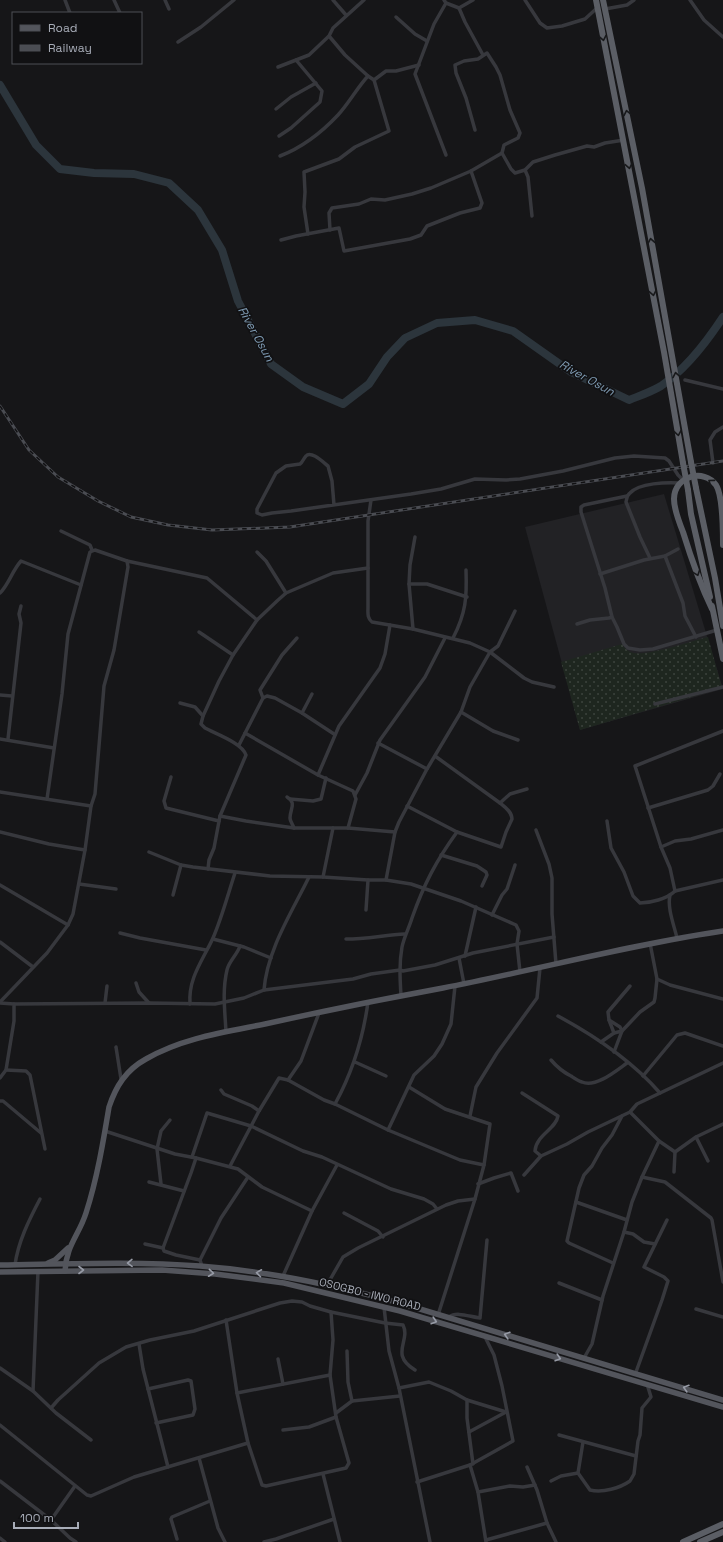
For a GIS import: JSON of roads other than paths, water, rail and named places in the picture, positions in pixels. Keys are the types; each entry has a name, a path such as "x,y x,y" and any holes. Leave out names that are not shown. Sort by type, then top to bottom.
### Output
{"highway":[{"path":"596,0 664,352 691,514 723,659"},
{"path":"603,0 642,188 691,462 723,626"},
{"path":"712,609 702,588 679,520 674,500 676,488 682,481 700,476 709,479 716,485 722,501 723,545"},
{"path":"721,616 723,604"},
{"path":"683,1542 723,1524"},
{"path":"700,1542 723,1532"}],"main road":[{"path":"65,1271 67,1254 86,1215 109,1107 115,1090 121,1080 145,1059 161,1051 191,1040 226,1032 368,1002 455,986 650,943 723,931"},
{"path":"41,1264 55,1260 70,1247"},
{"name":"OSOGBO - IWO ROAD","path":"0,1265 201,1263 284,1276 366,1294 636,1372 723,1400"},
{"name":"OSOGBO - IWO ROAD","path":"0,1272 162,1270 202,1272 297,1286 384,1306 723,1407"},
{"path":"297,1286 298,1279"}],"street":[{"path":"66,0 70,12"},
{"path":"114,0 120,12"},
{"path":"165,0 169,9"},
{"path":"178,42 234,0"},
{"path":"333,0 346,15"},
{"path":"278,67 309,56 329,36 333,28 364,0"},
{"path":"459,8 473,0"},
{"path":"525,0 540,23 547,28 562,26 585,19 597,8"},
{"path":"605,9 627,5 634,0"},
{"path":"690,0 704,20 723,37"},
{"path":"446,156 415,74 434,24 445,2 459,8 483,55"},
{"path":"396,17 415,34 427,41"},
{"path":"308,234 304,207 304,172 339,159 355,148 389,131 374,80 345,55 329,36"},
{"path":"475,130 466,98 456,73 455,65 464,61 478,59 487,53 496,66 510,110 520,133 518,138 504,145 502,153 511,169 515,172 525,170 533,162 555,155 587,146 594,147 605,143 624,140"},
{"path":"279,136 291,128 320,102 322,91 296,60"},
{"path":"374,80 386,71 396,71 419,65"},
{"path":"280,156 293,151 337,116 368,76"},
{"path":"276,109 291,97 316,83"},
{"path":"330,230 329,213 332,208 359,204 371,199 385,200 431,188 471,171 502,153"},
{"path":"525,170 528,178 532,216"},
{"path":"281,240 339,228 344,251 421,235 427,226 460,213 480,208 482,203 471,171"},
{"path":"685,380 723,389"},
{"path":"713,463 710,440 715,432 723,426"},
{"path":"334,505 331,476 328,466 313,456 308,455 300,464 286,466 276,472 257,509 262,515 272,513 291,511 370,500 441,489 475,479 520,479 563,471 615,458 634,456 665,458 669,461 682,481 637,488 630,491 626,502 650,558"},
{"path":"627,496 584,505 581,507 581,512 609,600 612,617 624,644 633,650 653,649 717,630"},
{"path":"370,500 368,521 368,618 372,622 413,629 470,643 490,652 524,678 532,682 554,687"},
{"path":"61,530 90,545 92,550"},
{"path":"413,629 409,584 410,565 415,537"},
{"path":"92,550 127,561 207,578 257,620"},
{"path":"47,798 62,694 68,634 90,552 92,550"},
{"path":"600,574 650,558 665,556 678,550"},
{"path":"257,552 266,561 286,593"},
{"path":"665,556 683,603 686,616 696,636"},
{"path":"0,593 21,561 81,585"},
{"path":"0,1002 47,953 68,925 73,914 85,850 91,806 95,794 104,686 114,650 128,567 127,561"},
{"path":"208,869 209,860 214,848 220,816 245,758 245,752 239,746 201,724 203,716 219,681 233,655 257,620 286,593 333,573 368,568"},
{"path":"452,638 462,616 466,597 466,570"},
{"path":"409,584 427,584 466,597"},
{"path":"8,740 20,623 19,614 21,606"},
{"path":"386,880 395,832 407,806 461,712 470,687 490,652 498,646 515,611"},
{"path":"577,624 590,620 612,617"},
{"path":"318,775 334,734 380,668 385,654 390,625"},
{"path":"199,632 233,655"},
{"path":"263,698 260,690 282,654 297,638"},
{"path":"348,828 355,806 355,795 367,773 378,743 385,731 425,677 445,638"},
{"path":"655,704 723,687"},
{"path":"302,713 312,694"},
{"path":"0,695 12,696"},
{"path":"239,746 263,698 267,696 275,698 302,713 334,734"},
{"path":"180,703 195,707 203,716"},
{"path":"461,712 493,731 518,740"},
{"path":"675,891 672,875 661,847 635,768 636,765 723,731"},
{"path":"245,733 318,775 352,791 355,795"},
{"path":"0,739 54,748"},
{"path":"378,743 427,769"},
{"path":"407,806 457,832 502,847 512,816 500,803 435,756"},
{"path":"648,808 708,790 714,786 720,774"},
{"path":"171,778 164,800 166,808 219,821"},
{"path":"294,828 290,818 293,807 289,798 312,801 321,799 326,778"},
{"path":"500,803 510,794 527,789"},
{"path":"0,792 47,798 91,806"},
{"path":"220,816 246,822 294,828 348,828 395,832"},
{"path":"607,821 611,848 624,872 633,896 640,903 664,898 675,891 723,880"},
{"path":"323,876 333,828"},
{"path":"536,830 550,864 556,964"},
{"path":"661,847 723,830"},
{"path":"0,832 49,844 85,850"},
{"path":"401,996 400,970 402,946 405,934 423,888 441,854 457,832"},
{"path":"149,852 182,865 208,869 309,877 323,876 386,880 411,884 450,896 516,925 519,931 517,944 520,972"},
{"path":"441,854 478,866 486,872 487,875 482,886"},
{"path":"173,895 182,865"},
{"path":"492,915 502,895 507,889 515,865"},
{"path":"190,1004 190,989 201,959 213,939 235,872"},
{"path":"264,990 267,972 281,934 309,877"},
{"path":"366,910 368,880"},
{"path":"79,884 116,889"},
{"path":"0,885 68,925"},
{"path":"670,895 669,900 677,938"},
{"path":"664,898 669,900"},
{"path":"464,956 476,907"},
{"path":"120,933 206,950"},
{"path":"346,939 405,934"},
{"path":"0,1002 14,1004 149,1002 190,1004 224,1002 244,998 264,990 353,979 370,974 435,965 464,956 554,936"},
{"path":"213,939 240,946 272,958"},
{"path":"0,942 33,967"},
{"path":"614,1052 622,1032 640,1012 654,1002 657,979 650,943"},
{"path":"226,1032 224,1002 227,969 238,952 240,946"},
{"path":"459,958 464,984"},
{"path":"470,1116 476,1086 497,1053 537,998 540,968"},
{"path":"657,979 670,985 723,999"},
{"path":"136,983 139,992 149,1002"},
{"path":"105,1003 107,986"},
{"path":"388,1130 414,1075 434,1056 442,1044 451,1024 455,986"},
{"path":"614,1034 609,1020 609,1010 630,986"},
{"path":"335,1104 345,1086 355,1062 365,1022 368,1002"},
{"path":"0,1078 6,1070 14,1021 14,1004"},
{"path":"288,1080 301,1061 319,1012"},
{"path":"558,1016 584,1030 601,1042 627,1062 660,1093"},
{"path":"609,1020 620,1027 622,1032"},
{"path":"601,1042 614,1034 622,1032"},
{"path":"643,1076 677,1036 685,1034 723,1046"},
{"path":"116,1047 121,1080"},
{"path":"551,1060 563,1072 583,1083 608,1077 627,1062"},
{"path":"355,1062 386,1076"},
{"path":"524,1175 541,1156 630,1112 637,1104 723,1063"},
{"path":"6,1070 26,1072 30,1075 45,1149"},
{"path":"230,1166 258,1111 278,1079 288,1080 324,1100 388,1130 460,1160 484,1165"},
{"path":"409,1087 445,1109 470,1116 490,1124 484,1165 475,1199 438,1315"},
{"path":"222,1090 224,1094 252,1106 258,1111"},
{"path":"522,1093 558,1116 555,1123 540,1139 535,1148 541,1156"},
{"path":"0,1100 42,1134"},
{"path":"630,1112 659,1141 675,1152"},
{"path":"162,1248 184,1191 207,1113 251,1126 303,1151 391,1189 424,1199 433,1204 437,1209"},
{"path":"614,1263 568,1242 576,1202 584,1175 592,1166 602,1148 612,1135 622,1116"},
{"path":"162,1184 157,1148 160,1130 170,1120"},
{"path":"675,1152 696,1137 723,1124"},
{"path":"105,1131 175,1154 194,1157 238,1169 262,1187 312,1211"},
{"path":"696,1137 708,1161"},
{"path":"584,1358 592,1344 602,1300 632,1202 659,1141"},
{"path":"674,1172 675,1152"},
{"path":"284,1276 312,1211 337,1165"},
{"path":"478,1184 511,1173 518,1191"},
{"path":"145,1244 162,1248 164,1251 201,1263 221,1218 248,1177"},
{"path":"642,1177 665,1182 711,1218 714,1227 723,1282"},
{"path":"149,1182 162,1184 184,1191"},
{"path":"15,1265 16,1257 28,1223 40,1199"},
{"path":"327,1285 343,1257 358,1248 383,1237 437,1209 458,1201 475,1199"},
{"path":"576,1202 627,1220"},
{"path":"344,1213 378,1231 383,1237"},
{"path":"636,1372 668,1281 664,1277 644,1267 667,1220"},
{"path":"624,1232 639,1238 644,1242 655,1244"},
{"path":"448,1318 453,1314 459,1314 480,1318 487,1240"},
{"path":"33,1391 38,1271"},
{"path":"559,1283 602,1300"},
{"path":"51,1408 100,1363 126,1347 194,1331 280,1302 292,1300 331,1312 404,1326 405,1332 401,1348 402,1354 410,1367 416,1370"},
{"path":"384,1306 389,1350 399,1388 430,1542"},
{"path":"696,1309 723,1317"},
{"path":"226,1320 237,1393 248,1443 262,1485 264,1486 346,1468 349,1463 336,1416 330,1375 333,1340 331,1312"},
{"path":"417,1482 472,1464 513,1441 494,1354 484,1336"},
{"path":"139,1344 156,1423 168,1467"},
{"path":"347,1351 348,1382 352,1401"},
{"path":"278,1360 283,1384"},
{"path":"0,1368 33,1391 51,1408 91,1440"},
{"path":"237,1393 330,1375"},
{"path":"148,1389 188,1380 191,1381 196,1410 193,1415 156,1423"},
{"path":"399,1388 421,1382 429,1382 451,1391 466,1400 506,1412"},
{"path":"583,1442 578,1473 590,1490 600,1491 617,1487 633,1479 640,1435 642,1408 651,1397 647,1384"},
{"path":"283,1430 309,1428 336,1416 352,1401 400,1396"},
{"path":"466,1400 472,1464 486,1541 547,1523"},
{"path":"469,1432 506,1412"},
{"path":"0,1425 86,1495 95,1495 134,1477 248,1443"},
{"path":"559,1435 636,1456"},
{"path":"199,1458 218,1528 225,1542"},
{"path":"527,1467 543,1506 547,1523 556,1542"},
{"path":"551,1481 561,1476 578,1473"},
{"path":"323,1474 340,1542"},
{"path":"0,1481 51,1520 76,1542"},
{"path":"478,1492 510,1486 523,1487 535,1485"},
{"path":"51,1520 75,1486"},
{"path":"177,1539 171,1519 172,1517 210,1501"},
{"path":"264,1542 334,1519"},
{"path":"0,1538 5,1542"}],"waterway":[{"name":"River Osun","path":"0,85 36,145 60,169 94,173 134,174 169,183 198,210 222,250 238,301 271,364 303,387 343,404 369,384 387,357 405,338 437,323 475,320 513,331 571,372 629,400 661,386 679,372 703,346 723,317"}],"railway":[{"path":"0,406 29,450 58,477 98,501 131,517 168,525 212,530 290,527 723,461"}]}
